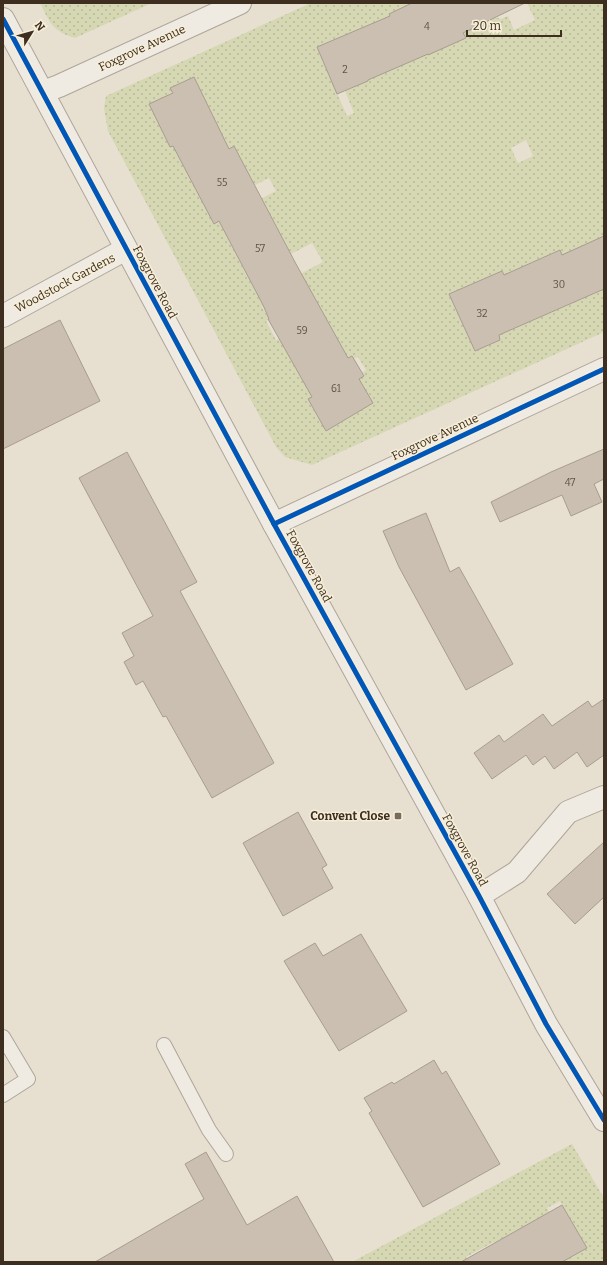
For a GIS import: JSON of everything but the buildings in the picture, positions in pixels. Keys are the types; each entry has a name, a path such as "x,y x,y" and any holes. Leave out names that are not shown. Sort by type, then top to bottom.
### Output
{"street":[{"name":"Foxgrove Avenue","path":"43,92 240,3"},
{"name":"Foxgrove Road","path":"3,19 274,524 479,896 546,1024 604,1120"},
{"name":"Woodstock Gardens","path":"3,316 126,249"},
{"name":"Foxgrove Avenue","path":"274,524 604,369"},
{"path":"479,896 517,872 568,812 604,797"}],"lane":[{"path":"3,1037 28,1079 3,1095"},
{"path":"164,1045 209,1130 226,1154"}],"green space":[{"path":"40,3 152,3 75,38 56,29 49,21"},
{"path":"311,3 412,3 389,14 411,60 427,52 428,55 465,38 450,3 501,19 508,16 514,30 535,20 527,3 604,3 604,236 601,237 604,243 604,332 312,465 285,457 276,447 108,131 104,108 106,96","holes":["347,34 368,81 345,91 354,113 347,116 317,47","194,77 217,124 170,147 150,104 173,93 170,88","526,140 533,156 518,163 511,148","234,146 255,185 269,178 276,191 214,223 186,171","266,206 291,254 312,243 323,262 258,296 223,229","559,250 562,257 594,293 533,320 522,295 532,282 524,266","502,271 513,295 497,332 500,340 475,351 449,294","306,282 339,342 295,367 279,339 276,340 266,321 269,319 262,306","352,356 354,359 358,357 366,370 363,372 364,376 359,379 373,403 326,431 308,400 313,396 334,366"]},
{"path":"572,1144 604,1198 604,1262 562,1262 587,1248 560,1201 547,1208 552,1217 549,1262 528,1224 500,1240 505,1262 494,1242 466,1257 469,1262 352,1262"}],"cycle path":[{"path":"3,19 274,524 479,896 546,1024 604,1120"},
{"path":"274,524 604,369"}],"place":[{"name":"Convent Close","path":"398,816"}]}
